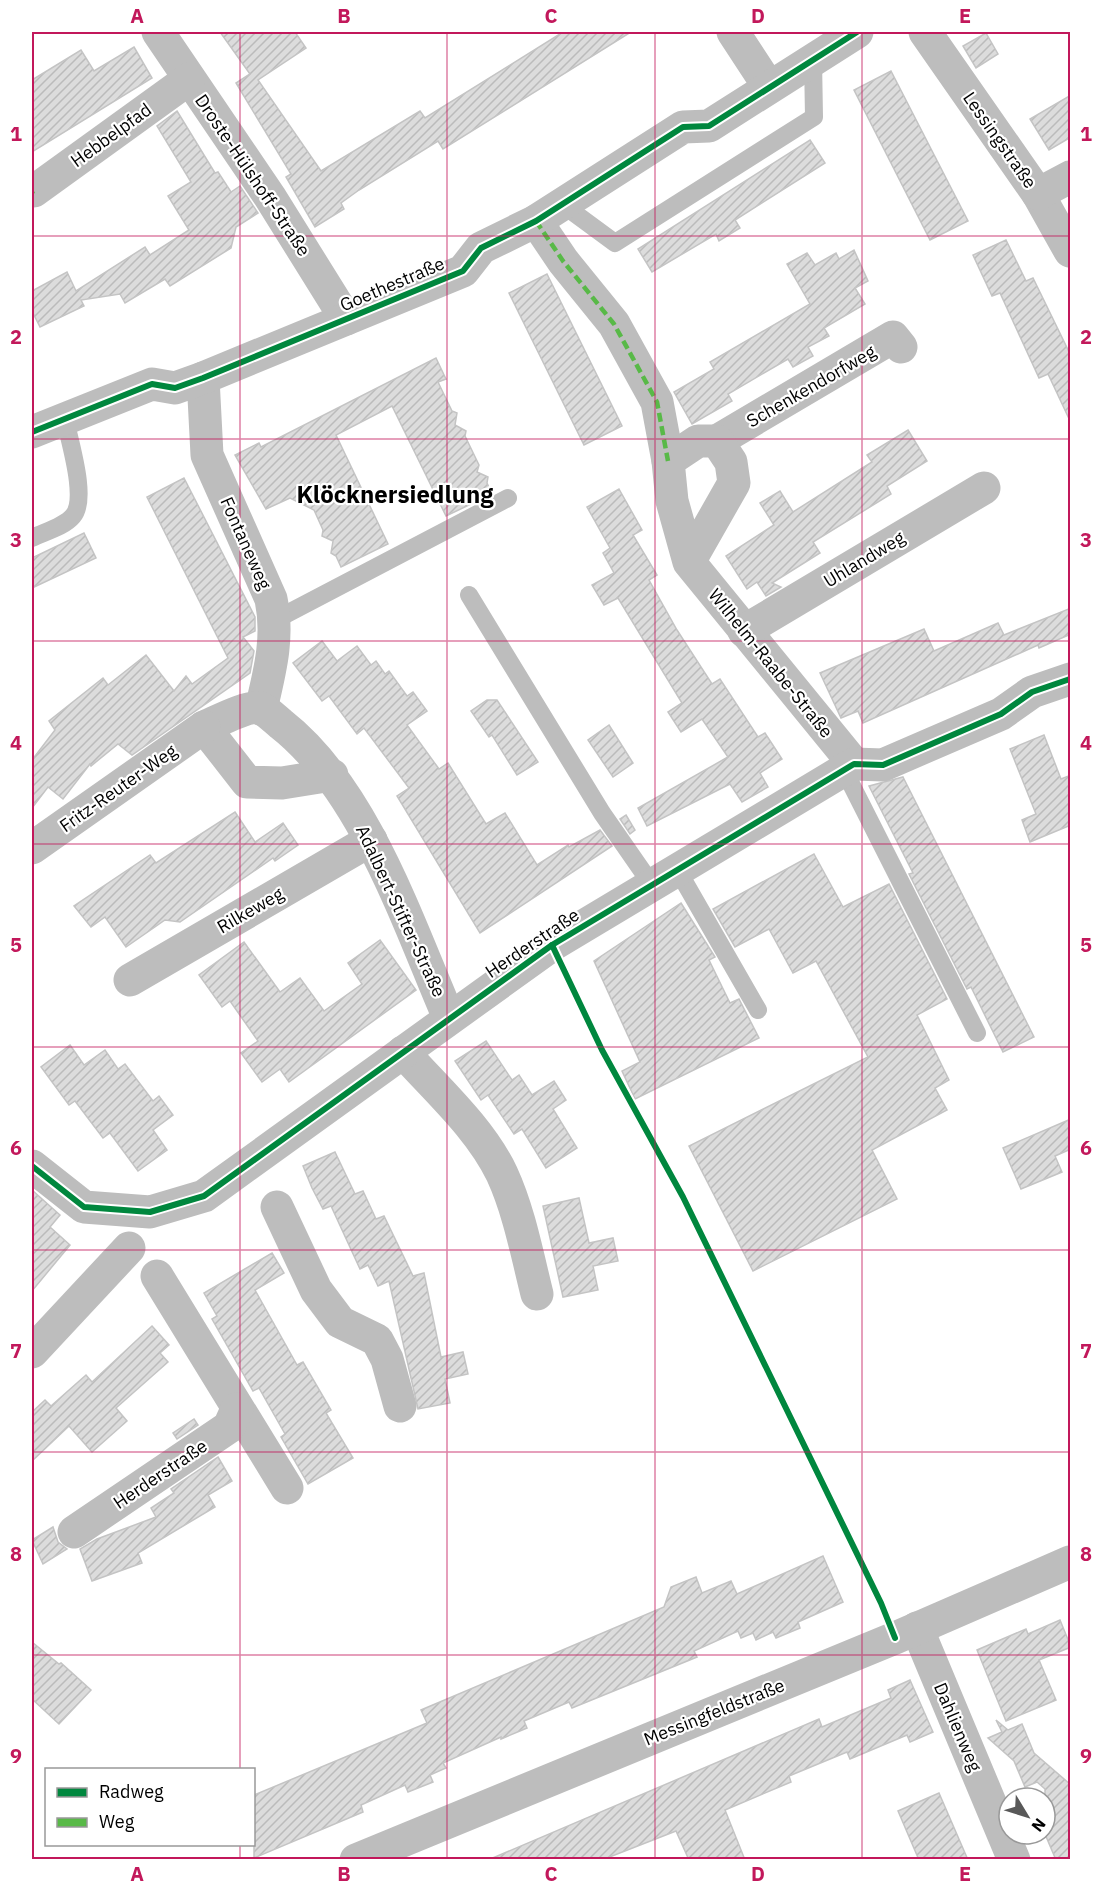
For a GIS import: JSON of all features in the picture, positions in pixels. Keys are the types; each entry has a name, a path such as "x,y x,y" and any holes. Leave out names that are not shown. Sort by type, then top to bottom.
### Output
{"street":[{"name":"Droste-Hülshoff-Straße","path":"158,32 298,239 346,320"},
{"path":"733,32 769,87"},
{"name":"Goethestraße","path":"32,432 152,384 175,388 203,378 463,271 481,248 549,212 683,127 709,126 856,32"},
{"name":"Lessingstraße","path":"925,32 1038,194 1071,251"},
{"name":"Hebbelpfad","path":"33,191 189,79"},
{"path":"1038,194 1071,177"},
{"name":"Wilhelm-Raabe-Straße","path":"549,212 563,261 619,334 657,402 668,461 672,501 689,562 849,767"},
{"name":"Schenkendorfweg","path":"717,441 893,337 901,347"},
{"name":"Fontaneweg","path":"203,378 207,455 271,599 275,620 274,656 261,709"},
{"path":"668,461 698,441 717,441 731,462 734,483 689,562"},
{"name":"Uhlandweg","path":"744,631 984,488"},
{"path":"849,767 883,765 1001,714 1032,692 1069,684"},
{"path":"261,709 252,707 204,727 248,782 282,783 332,775"},
{"name":"Adalbert-Stifter-Straße","path":"261,709 294,734 332,775 371,840 449,1018"},
{"name":"Fritz-Reuter-Weg","path":"32,848 204,727"},
{"name":"Herderstraße","path":"32,1166 84,1207 150,1212 204,1196 552,945 849,767"},
{"name":"Rilkeweg","path":"130,980 371,840"},
{"path":"403,1052 472,1130 501,1173 520,1224 537,1294"},
{"path":"277,1207 316,1290 340,1322 377,1340 387,1359 400,1406"},
{"path":"32,1352 129,1248"},
{"path":"157,1276 287,1488"},
{"name":"Herderstraße","path":"74,1532 229,1427 237,1409"},
{"name":"Messingfeldstraße","path":"356,1860 1071,1562"},
{"name":"Dahlienweg","path":"917,1628 1014,1860"}],"lane":[{"path":"549,212 615,243 814,117 813,59"},
{"path":"32,538 73,517 78,507 79,493 65,419"},
{"path":"275,620 508,498"},
{"path":"469,596 602,813 664,877 758,1010"},
{"path":"849,767 977,1033"}],"building":[{"path":"220,32 295,32 306,48 258,80 321,171 420,111 425,118 563,32 631,32 443,149 438,141 359,190 341,203 344,209 315,227 286,177 291,174 236,83 250,74"},
{"path":"986,33 998,54 976,68 963,46"},
{"path":"134,47 152,78 32,152 32,80 81,50 94,71"},
{"path":"891,71 968,221 930,240 854,90"},
{"path":"1071,95 1071,137 1049,150 1030,119"},
{"path":"177,111 215,173 218,172 231,192 240,186 258,213 236,227 231,248 170,286 165,279 125,303 120,294 81,300 84,306 40,327 32,311 32,291 67,272 76,291 145,247 150,255 189,230 168,196 191,182 157,126"},
{"path":"810,140 825,163 735,220 740,228 719,241 716,234 652,272 638,249"},
{"path":"1006,240 1026,281 1033,278 1071,356 1071,423 1048,374 1039,378 1000,293 992,296 973,255"},
{"path":"854,250 868,281 855,288 865,304 824,328 829,336 808,347 813,356 793,367 788,359 728,394 732,401 692,424 674,392 714,369 710,362 810,304 787,264 807,253 815,265 836,253 839,259"},
{"path":"547,274 622,426 584,445 509,293"},
{"path":"436,358 446,379 438,382 452,411 457,413 455,425 466,431 465,436 479,465 477,472 488,477 487,483 492,494 446,516 392,406 336,435 388,544 341,567 336,556 331,553 333,541 322,536 323,530 314,510 290,498 266,509 235,455 259,443 261,447"},
{"path":"908,430 927,461 887,486 891,494 813,542 820,553 772,583 781,587 766,596 757,582 747,589 726,556 774,525 760,503 780,491 793,512 872,462 867,455"},
{"path":"184,478 255,617 255,631 243,637 254,651 250,673 132,755 118,744 91,766 90,764 63,799 48,787 32,808 32,760 55,730 49,721 103,678 108,685 146,655 174,691 186,676 192,684 228,658 147,497"},
{"path":"619,489 642,530 633,535 657,575 649,580 677,630 712,684 720,679 758,737 765,733 782,759 760,773 768,787 742,802 730,784 647,826 638,808 728,757 702,719 681,732 668,712 682,703 618,598 604,605 592,585 614,573 603,553 610,548 587,507"},
{"path":"84,533 96,558 32,588 32,558"},
{"path":"1071,608 1071,634 1039,648 1038,645 863,723 858,711 841,718 820,673 924,629 934,651 998,623 1004,635"},
{"path":"322,641 337,661 357,646 371,665 376,661 385,674 389,671 407,696 413,692 427,711 407,725 439,769 448,763 486,824 505,813 537,865 568,845 569,847 600,830 612,846 480,933 397,796 409,788 364,728 357,734 329,696 322,701 293,663"},
{"path":"487,700 497,700 538,762 517,775 492,735 489,737 471,711"},
{"path":"609,725 633,763 613,777 588,740"},
{"path":"1044,735 1061,779 1071,775 1071,825 1030,842 1022,820 1036,814 1010,749"},
{"path":"903,777 1034,1037 1003,1052 971,987 967,989 909,874 913,873 869,786"},
{"path":"235,812 255,842 283,823 298,845 275,861 273,858 180,922 165,920 126,947 105,917 91,927 74,906 150,855 156,863"},
{"path":"626,815 635,830 630,834 620,819"},
{"path":"814,854 843,907 889,884 947,999 917,1015 949,1080 935,1088 947,1110 872,1150 897,1199 753,1271 689,1146 868,1057 816,961 793,973 769,929 735,947 713,909"},
{"path":"681,903 715,957 709,960 730,1003 739,999 759,1038 635,1099 622,1071 640,1062 594,961"},
{"path":"380,940 416,990 289,1082 280,1069 262,1082 241,1053 258,1041 230,1001 222,1007 199,975 244,942 280,992 300,978 324,1011 362,984 348,963"},
{"path":"486,1041 512,1080 519,1075 532,1095 554,1081 566,1100 553,1109 577,1148 546,1168 522,1129 514,1134 488,1095 481,1100 455,1061"},
{"path":"70,1045 84,1065 105,1050 118,1069 125,1064 153,1101 159,1096 173,1115 153,1130 167,1150 138,1171 110,1133 103,1138 75,1101 69,1105 41,1067"},
{"path":"1071,1119 1071,1149 1055,1156 1062,1172 1021,1189 1003,1148"},
{"path":"335,1152 355,1194 363,1191 376,1219 384,1216 413,1276 424,1273 441,1357 463,1352 468,1374 445,1379 450,1403 418,1409 389,1281 378,1286 368,1265 360,1269 331,1206 323,1209 312,1188 303,1166"},
{"path":"32,1190 60,1215 50,1227 70,1245 32,1291"},
{"path":"579,1198 589,1243 613,1238 618,1261 593,1266 598,1290 563,1297 543,1206"},
{"path":"272,1253 284,1273 255,1290 297,1365 303,1362 331,1410 326,1413 353,1458 308,1484 281,1437 285,1434 259,1388 253,1391 212,1319 217,1316 204,1293"},
{"path":"152,1326 169,1345 160,1353 168,1362 116,1408 127,1421 92,1452 69,1426 32,1461 32,1412 45,1400 51,1406 86,1375 92,1382"},
{"path":"194,1419 198,1425 177,1439 173,1433"},
{"path":"218,1457 232,1481 208,1495 215,1507 138,1553 142,1563 92,1581 80,1549 97,1539 156,1517 151,1508 174,1493 171,1489"},
{"path":"53,1527 58,1542 67,1549 43,1564 32,1540"},
{"path":"823,1556 843,1602 798,1622 800,1628 776,1638 773,1632 756,1640 753,1633 741,1638 738,1631 694,1651 697,1657 572,1708 569,1702 524,1721 527,1728 443,1763 446,1768 430,1775 433,1782 408,1792 405,1785 361,1805 363,1812 254,1858 255,1795 427,1723 421,1710 664,1607 671,1587 696,1577 702,1593 731,1581 737,1594"},
{"path":"1060,1620 1071,1647 1039,1660 1056,1700 1006,1721 977,1650 1026,1629 1028,1634"},
{"path":"32,1642 59,1664 61,1663 91,1690 59,1724 32,1699"},
{"path":"910,1680 933,1732 910,1742 907,1735 850,1759 847,1752 789,1776 791,1782 725,1810 745,1860 689,1860 676,1831 602,1860 488,1860 819,1719 822,1727 891,1698 888,1690"},
{"path":"996,1720 1008,1730 1022,1724 1034,1753 1071,1785 1071,1860 1056,1860 1050,1846 1057,1846 1057,1786 1042,1786 1037,1782 1025,1786 1014,1761 988,1738 1002,1732"},
{"path":"939,1793 968,1860 919,1860 898,1811"}],"marked path":[{"path":"536,221 563,261 614,324 657,402 668,461"}],"cycle path":[{"path":"32,432 152,384 175,388 203,378 463,271 481,248 536,221 683,127 709,126 857,32"},
{"path":"32,1166 84,1207 150,1212 204,1196 552,945 854,764 883,765 1001,714 1032,692 1070,679"},
{"path":"552,945 602,1050 683,1197 881,1603 895,1638"}],"district":[{"name":"Klöcknersiedlung","path":"395,494"}]}
